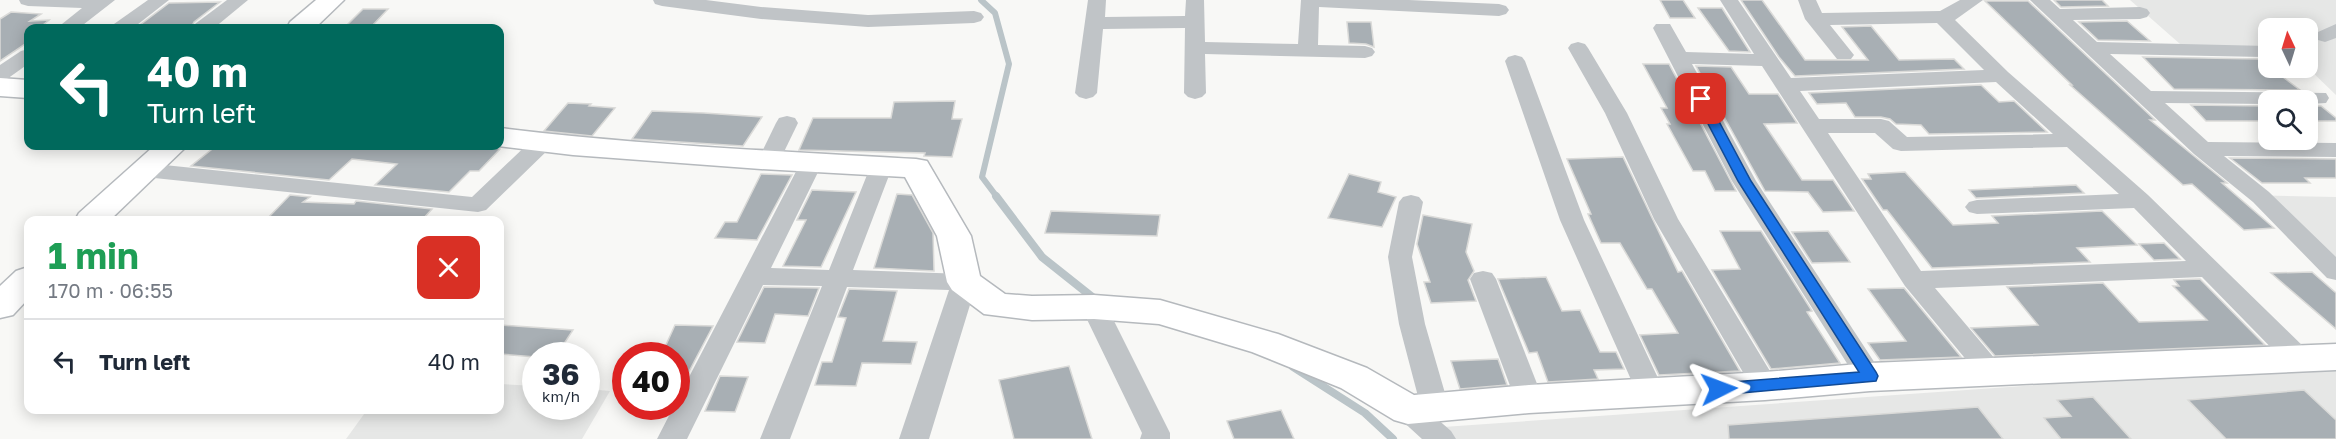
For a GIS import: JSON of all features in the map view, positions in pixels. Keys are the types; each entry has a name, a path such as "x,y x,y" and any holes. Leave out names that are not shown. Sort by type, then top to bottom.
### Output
{"street":[{"path":"28,0 104,2"},
{"path":"127,24 160,0"},
{"path":"207,24 239,0"},
{"path":"304,24 331,0"},
{"path":"662,0 761,13 868,21 974,17"},
{"path":"1086,93 1097,0"},
{"path":"1195,0 1195,93"},
{"path":"1729,0 1914,280 1993,373"},
{"path":"1807,0 1815,19 1844,55"},
{"path":"1815,19 1944,17 1974,0"},
{"path":"2039,0 2202,150 2262,197 2336,272"},
{"path":"1308,50 1310,1 1500,10"},
{"path":"73,24 104,2"},
{"path":"2056,15 2140,13"},
{"path":"1944,17 1947,23 2001,76 2139,200 2299,358"},
{"path":"1094,23 1195,22"},
{"path":"1663,28 1744,181 1870,376"},
{"path":"1195,48 1365,52"},
{"path":"1578,48 1616,113 1666,219 1765,387"},
{"path":"2092,48 2258,51"},
{"path":"0,75 24,58"},
{"path":"1679,58 1767,60"},
{"path":"1515,61 1572,220 1651,393"},
{"path":"1784,85 2001,76"},
{"path":"0,87 24,89"},
{"path":"2145,97 2258,98"},
{"path":"769,160 787,123"},
{"path":"1812,126 1881,126 1901,144 2072,140"},
{"path":"504,137 543,142 769,160 916,168 954,236 964,282 914,439"},
{"path":"145,170 478,205 543,142"},
{"path":"95,216 168,150"},
{"path":"2202,150 2336,150"},
{"path":"672,439 812,162"},
{"path":"775,439 882,165"},
{"path":"1977,207 2139,200"},
{"path":"1411,202 1400,257 1428,419"},
{"path":"1914,280 2208,268"},
{"path":"754,276 964,282 997,305 1032,308 1094,307 1160,312 1265,343 1354,378 1428,419 1529,399 1765,387 1870,376 1993,373 2336,357"},
{"path":"1483,279 1529,399"},
{"path":"0,306 24,283"},
{"path":"1094,307 1156,433 1155,439"}],"shaded area":[{"path":"2130,0 2336,0 2336,95 2318,78 2318,18 2258,18 2258,53 2188,51"},
{"path":"2247,195 2336,197 2336,277"},
{"path":"2336,364 2336,439 1455,439 1443,427"},
{"path":"504,384 522,385 522,420 593,420 582,439 346,439 364,414 504,414"},
{"path":"600,390 610,391 600,408"}],"building":[{"path":"1660,0 1683,0 1695,18 1670,18"},
{"path":"1741,0 1762,0 1805,60 1868,60 1842,27 1871,26 1899,60 1954,59 1964,69 1795,76 1779,57"},
{"path":"2054,0 2102,0 2108,6 2061,7"},
{"path":"1985,1 2028,1 2155,120 2150,120 2227,183 2222,183 2274,228 2244,230 2192,184 2183,185 2070,85 2072,85"},
{"path":"220,2 193,24 141,24 169,3"},
{"path":"1698,8 1722,8 1750,52 1729,51"},
{"path":"363,9 388,9 374,24 348,24"},
{"path":"11,12 41,14 30,21 49,20 44,24 24,24 24,45 0,61 0,19"},
{"path":"2127,21 2150,41 2098,40 2079,22"},
{"path":"1347,22 1371,22 1374,47 1349,43"},
{"path":"2143,57 2258,59 2258,78 2284,78 2300,90 2174,89"},
{"path":"1643,64 1669,64 1736,191 1715,191 1705,171 1693,171 1667,124 1670,124 1661,108 1667,108"},
{"path":"1696,66 1731,67 1749,94 1778,94 1797,123 1764,124 1802,180 1833,180 1854,211 1823,212 1808,192 1765,191"},
{"path":"1981,85 1999,102 2014,101 2047,132 1929,134 1921,125 1896,124 1890,119 1881,117 1855,117 1846,103 1817,104 1809,93"},
{"path":"955,101 952,119 962,119 952,157 924,156 925,153 799,150 813,118 891,118 894,102"},
{"path":"568,103 615,108 592,136 544,131"},
{"path":"2191,105 2258,106 2258,121 2206,121"},
{"path":"2318,106 2336,118 2336,121 2318,121"},
{"path":"652,111 762,117 743,146 632,139"},
{"path":"211,150 499,150 479,171 470,171 449,192 375,185 397,164 352,159 329,180 191,166"},
{"path":"1623,157 1678,272 1682,271 1740,371 1659,375 1640,335 1678,333 1652,289 1647,289 1620,243 1601,243 1567,159"},
{"path":"2230,158 2336,159 2336,178 2305,178 2310,183 2262,183"},
{"path":"1905,172 1953,225 1998,223 1992,216 2102,211 2137,245 2077,248 2090,262 1932,268 1887,210 1883,210 1862,179 1871,179 1868,174"},
{"path":"761,174 792,175 757,240 715,238 725,222 737,222"},
{"path":"1349,174 1381,182 1378,192 1396,197 1382,227 1328,218"},
{"path":"2076,185 2084,193 1976,198 1969,190"},
{"path":"812,190 856,192 821,267 783,266 806,220 797,220"},
{"path":"897,194 912,195 933,233 934,271 874,268"},
{"path":"290,195 310,197 303,202 354,204 356,201 432,209 426,216 270,216"},
{"path":"1051,211 1160,215 1157,236 1045,233"},
{"path":"1423,215 1472,224 1466,252 1474,271 1468,280 1476,301 1431,303 1424,282 1430,282 1417,244"},
{"path":"1720,231 1761,231 1812,311 1807,312 1840,363 1771,369 1712,270 1740,269"},
{"path":"1828,231 1850,262 1812,263 1792,232"},
{"path":"2164,243 2180,259 2154,260 2139,244"},
{"path":"2312,272 2336,293 2336,329 2271,273"},
{"path":"1546,277 1562,311 1580,310 1600,352 1616,352 1624,369 1594,370 1598,379 1548,382 1537,352 1529,353 1498,279"},
{"path":"2200,279 2265,345 1995,356 1971,328 2038,325 2007,287 2103,283 2139,322 2207,320 2173,286 2179,286 2174,280"},
{"path":"764,287 819,288 808,316 775,314 765,343 737,342"},
{"path":"1904,288 1961,357 1880,360 1868,343 1906,341 1868,289"},
{"path":"849,289 897,291 883,341 917,342 911,364 862,363 856,386 815,385 822,362 832,362 846,318 838,317"},
{"path":"504,325 573,330 565,342 522,342 522,356 504,354"},
{"path":"675,325 713,326 690,370 690,342 667,342"},
{"path":"1498,359 1507,385 1460,389 1451,361"},
{"path":"1069,366 1092,439 1014,439 999,380"},
{"path":"720,376 748,377 735,412 705,411"},
{"path":"2304,390 2336,420 2336,439 2226,439 2188,400"},
{"path":"2093,397 2131,439 2061,439 2044,418 2071,416 2057,400"},
{"path":"1978,407 2003,439 1729,439 1728,425"},
{"path":"1281,410 1294,439 1234,439 1227,421"}],"waterway":[{"path":"981,0 995,13 1009,64 982,177 997,197"},
{"path":"996,196 1042,257 1096,300"},
{"path":"1293,367 1365,413 1393,439"}],"route":[{"path":"1701,99 1744,181 1870,376 1765,387 1719,389"}]}
